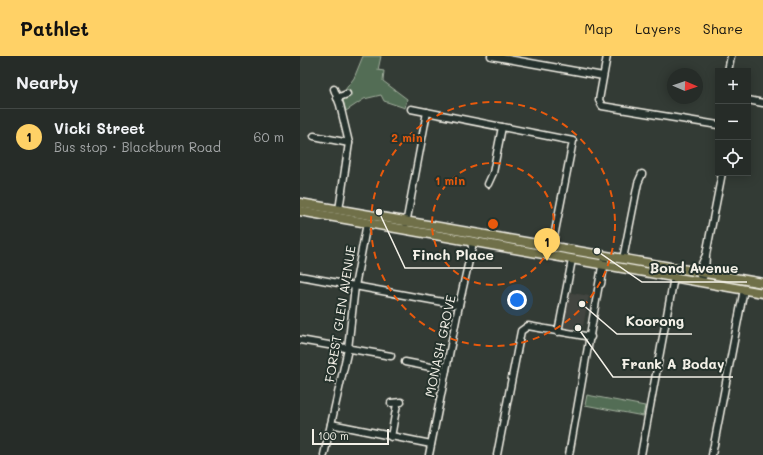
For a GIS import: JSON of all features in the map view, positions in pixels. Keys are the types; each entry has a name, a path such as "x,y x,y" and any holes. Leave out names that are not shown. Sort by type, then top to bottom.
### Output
{"main road":[{"path":"300,203 339,210 471,241 763,293"},
{"path":"300,211 367,223 406,226 552,247 763,282"}],"street":[{"path":"491,56 603,76"},
{"path":"607,56 599,100 602,106 715,126"},
{"path":"729,68 731,56"},
{"path":"334,90 349,142 339,210"},
{"path":"337,98 347,94"},
{"path":"751,101 763,103"},
{"path":"411,109 573,141 552,247"},
{"path":"406,226 427,112"},
{"path":"488,184 494,173 502,127"},
{"path":"314,136 349,142"},
{"path":"623,259 638,182 642,174"},
{"path":"701,282 721,176"},
{"name":"FOREST GLEN AVENUE","path":"324,455 348,349 355,286 367,223"},
{"name":"MONASH GROVE","path":"429,455 472,247 471,241"},
{"path":"569,455 605,256"},
{"path":"558,332 572,260"},
{"path":"300,276 459,305"},
{"path":"641,455 674,277"},
{"path":"712,455 744,289"},
{"path":"497,455 521,331 528,326 591,338"},
{"path":"300,340 391,356"},
{"path":"405,362 446,370"},
{"path":"391,437 396,403"},
{"path":"331,424 431,444"}],"shaded area":[{"path":"567,292 589,296 582,331 561,327"}],"green space":[{"path":"363,56 381,56 378,70 384,71 383,81 407,99 405,108 384,101 381,95 364,99 346,111 343,100 347,97 345,90 354,78"},
{"path":"587,395 645,406 643,416 585,405"}],"place":[{"name":"Finch Place","path":"379,212"},
{"name":"Bond Avenue","path":"597,251"},
{"name":"Vicki Street","path":"547,261"},
{"name":"Koorong","path":"582,304"},
{"name":"Frank A Boday","path":"578,328"}]}
